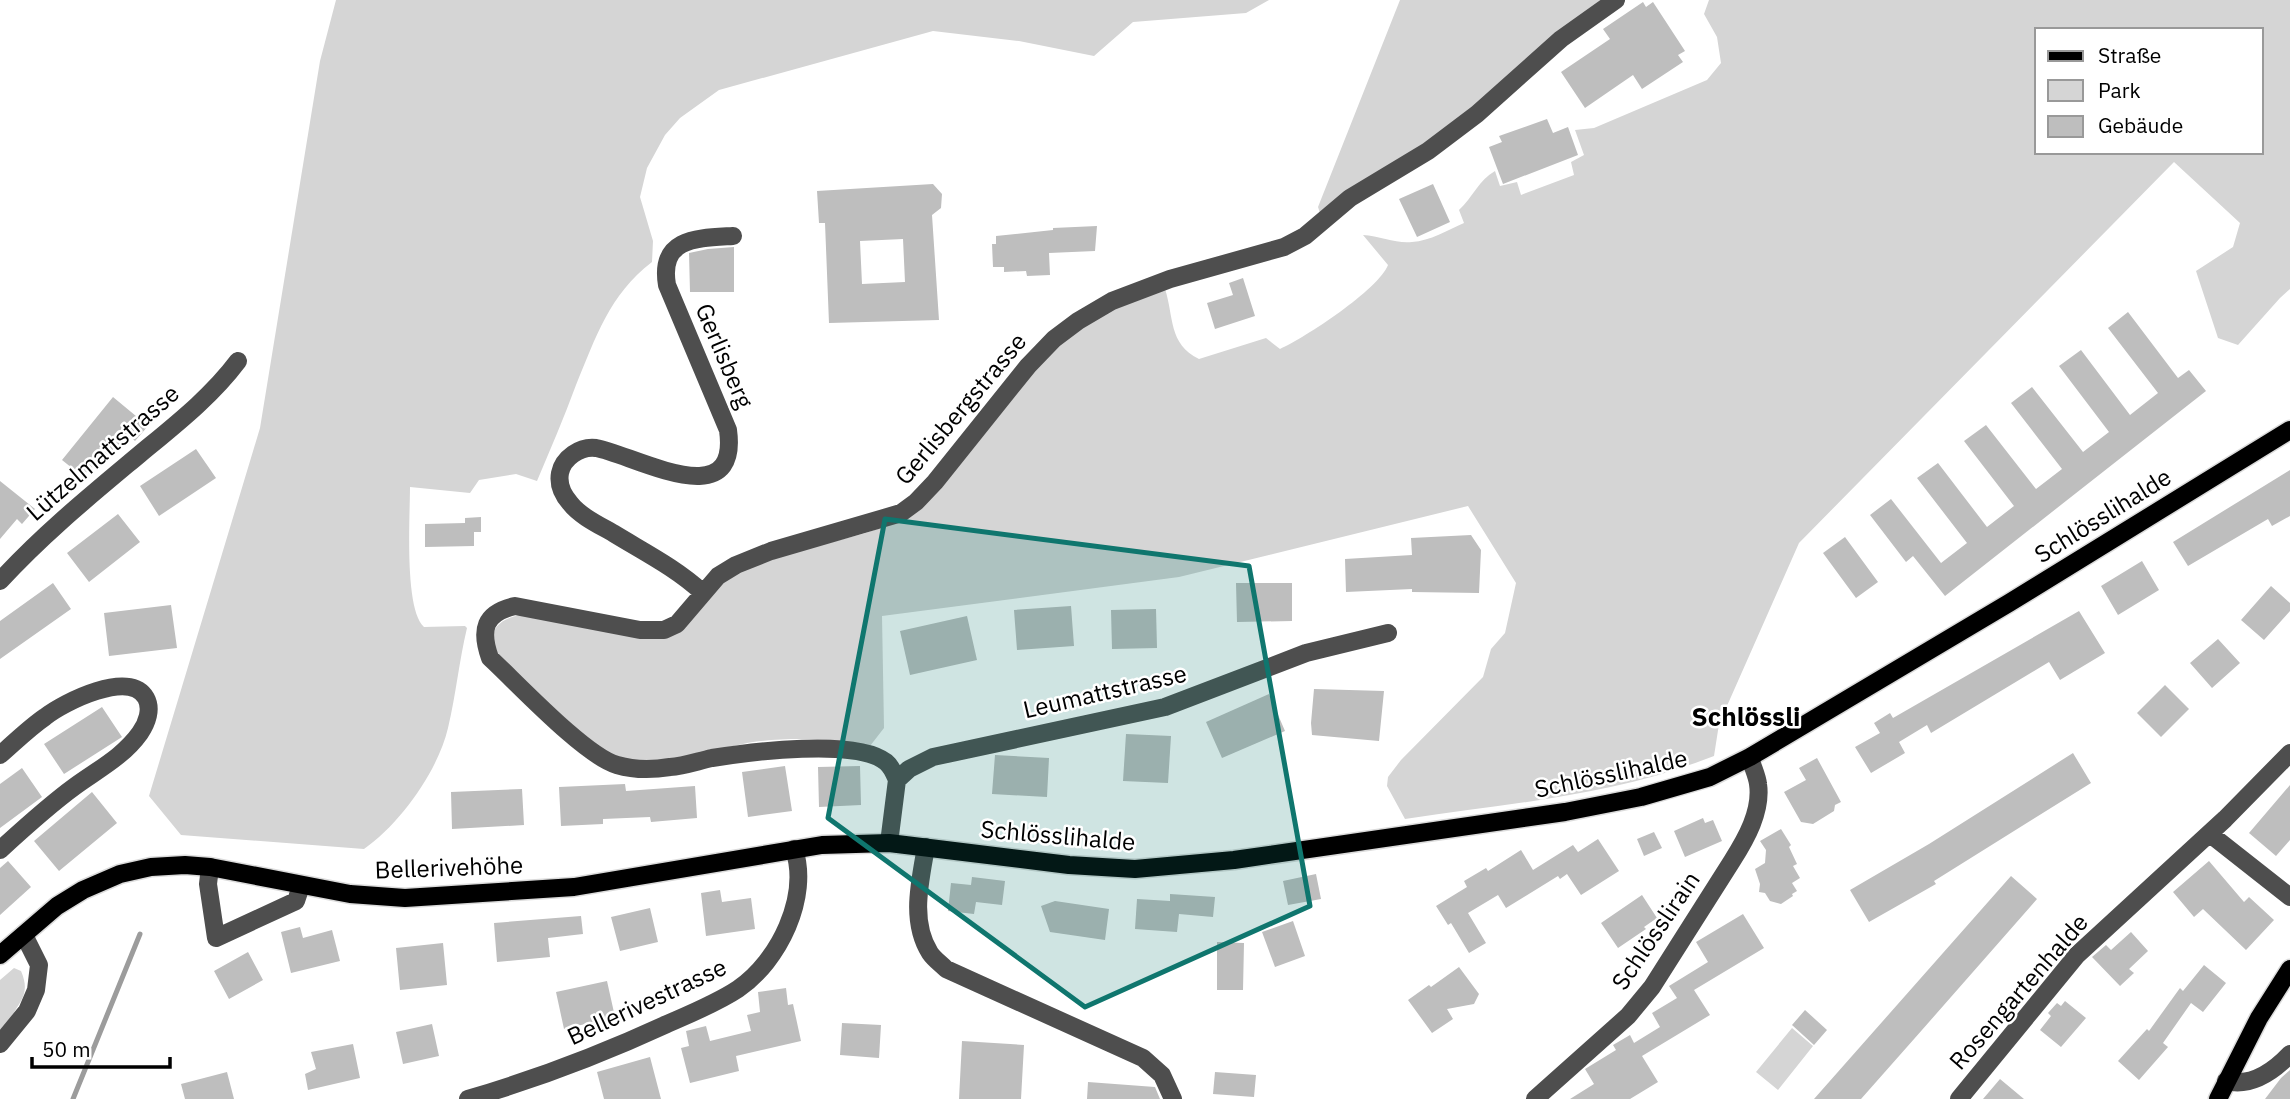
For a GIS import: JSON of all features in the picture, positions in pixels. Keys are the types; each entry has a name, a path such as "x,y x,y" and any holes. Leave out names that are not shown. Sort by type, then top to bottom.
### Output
{"main road":[{"name":"Schlösslihalde","path":"852,844 889,843 1069,865 1135,869 1234,860 1565,812 1628,799 1710,777 1750,757 1997,610 2290,430"},
{"name":"Bellerivehöhe","path":"0,955 57,906 83,890 120,874 151,867 210,867 350,894 405,898 574,887 794,849 852,844"},
{"path":"2218,1099 2259,1018 2290,969"}],"street":[{"name":"Gerlisbergstrasse","path":"897,780 891,768 875,756 834,750 771,750 649,769 614,764 575,737 490,658 484,629 491,618 503,609 515,606 640,630 664,630 677,624 718,576 736,565 771,551 901,513 935,482 1028,366 1054,339 1078,321 1112,301 1170,279 1284,247 1305,236 1350,198 1428,151 1477,114 1561,39 1616,0"},
{"name":"Gerlisberg","path":"702,592 685,576 595,523 571,504 559,482 561,470 571,456 582,449 596,448 664,471 695,477 715,472 723,464 728,456 730,443 728,430 667,285 665,265 679,245 695,238 733,236"},
{"name":"Lützelmattstrasse","path":"0,581 63,519 210,394 238,361"},
{"name":"Leumattstrasse","path":"897,780 909,768 933,757 1165,707 1306,653 1388,633"},
{"path":"0,755 62,705 110,687 128,685 139,690 149,706 142,732 122,754 73,788 0,849"},
{"name":"Rosengartenhalde","path":"1959,1099 2077,955 2210,834 2290,753"},
{"name":"Schlösslirain","path":"1535,1099 1628,1016 1646,995 1726,871 1744,841 1758,804 1758,783 1750,757"},
{"path":"889,843 897,780"},
{"path":"2210,834 2290,897"},
{"path":"926,847 918,891 919,921 930,952 946,969 1143,1058 1163,1075 1173,1099"},
{"name":"Bellerivestrasse","path":"468,1099 526,1082 609,1051 739,988 762,968 786,928 797,895 798,861 794,849"},
{"path":"210,867 208,884 216,937 296,901 301,886"},
{"path":"0,1044 27,1011 36,989 39,965 24,935"},
{"path":"2226,1081 2246,1084 2281,1063 2290,1054"}],"highlighted area":[{"path":"885,519 1249,566 1310,906 1085,1007 828,818"}],"green space":[{"path":"336,0 1269,0 1246,13 1133,22 1094,56 1019,41 933,31 719,90 680,118 665,135 647,168 640,197 653,241 652,262 625,288 605,318 537,481 516,474 479,480 470,493 410,487 411,583 418,617 424,627 467,628 443,745 416,795 391,826 364,849 181,835 149,796 260,428 320,61"},
{"path":"1400,0 1607,0 1455,124 1321,216 1318,207"},
{"path":"1709,0 2290,0 2290,289 2238,345 2218,338 2196,271 2233,247 2240,223 2174,162 1799,543 1719,724 1714,756 1676,770 1600,789 1523,803 1405,819 1387,786 1388,777 1401,760 1483,677 1491,649 1505,633 1516,583 1468,506 1179,577 882,616 884,728 870,746 827,740 782,739 753,742 666,761 631,761 609,754 589,740 501,660 496,652 492,637 494,631 503,621 520,615 652,637 711,590 748,567 788,553 870,532 909,516 1047,355 1097,316 1165,289 1177,337 1189,353 1199,359 1266,338 1280,349 1340,312 1382,275 1388,265 1363,235 1412,242 1432,237 1464,223 1459,210 1495,171 1500,186 1517,182 1521,195 1574,175 1571,162 1584,155 1575,130 1594,128 1707,80 1721,63 1717,37 1704,14"},
{"path":"14,968 21,971 25,990 11,1017 13,1023 0,1038 0,980"},
{"path":"1792,1028 1813,1046 1778,1090 1756,1072"}],"building":[{"path":"1643,2 1646,7 1653,2 1685,51 1678,55 1683,62 1642,89 1633,75 1585,108 1561,72 1610,39 1603,29"},
{"path":"1547,119 1553,133 1568,127 1578,155 1503,184 1489,147 1502,142 1499,136"},
{"path":"933,184 942,194 941,208 932,215 939,320 829,323 825,223 819,223 817,191","holes":["903,239 905,282 862,284 860,241"]},
{"path":"1433,184 1450,222 1417,237 1399,199"},
{"path":"1097,226 1095,251 1049,253 1050,275 1027,276 1026,271 1004,272 1004,267 993,267 992,244 996,244 996,236 1053,228"},
{"path":"734,247 734,292 690,292 689,253"},
{"path":"1243,278 1255,316 1215,329 1207,303 1233,295 1229,283"},
{"path":"2128,312 2178,378 2189,370 2206,391 1945,596 1913,556 1906,562 1870,515 1891,499 1941,563 1967,543 1917,478 1938,463 1987,527 2014,506 1964,441 1986,425 2036,489 2062,469 2011,403 2032,387 2083,452 2109,432 2059,366 2081,350 2130,415 2158,393 2108,328"},
{"path":"113,397 148,426 135,441 130,436 82,476 62,460"},
{"path":"196,449 216,478 159,516 140,486"},
{"path":"2290,470 2290,516 2272,526 2268,519 2188,566 2173,542"},
{"path":"0,481 35,509 22,524 17,519 0,539"},
{"path":"118,514 140,542 89,582 67,553"},
{"path":"481,517 481,532 474,532 474,546 425,547 425,524 465,523 465,518"},
{"path":"1471,535 1481,550 1479,593 1412,592 1412,589 1346,592 1345,559 1412,555 1411,538"},
{"path":"1845,537 1878,582 1856,598 1823,553"},
{"path":"2142,561 2159,590 2118,615 2101,586"},
{"path":"53,583 71,609 0,659 0,621"},
{"path":"1236,583 1292,583 1292,621 1237,622"},
{"path":"2271,586 2290,603 2290,611 2264,640 2241,620"},
{"path":"171,605 177,648 109,656 104,613"},
{"path":"1071,606 1074,646 1017,650 1014,610"},
{"path":"1156,609 1157,648 1112,649 1111,610"},
{"path":"2079,611 2105,653 2060,680 2049,662 1931,733 1927,725 1899,742 1905,753 1871,773 1855,747 1880,733 1874,723 1890,713 1893,718"},
{"path":"967,616 977,660 910,675 900,631"},
{"path":"2218,639 2240,663 2212,688 2190,663"},
{"path":"2165,685 2189,709 2161,737 2137,713"},
{"path":"1314,689 1384,691 1379,741 1312,735"},
{"path":"1269,694 1285,731 1222,758 1206,722"},
{"path":"102,707 122,737 64,774 44,744"},
{"path":"1126,734 1171,736 1168,783 1123,781"},
{"path":"2073,753 2091,783 1934,881 1936,884 1869,922 1850,890 1929,844"},
{"path":"995,755 1049,758 1047,797 992,794"},
{"path":"1817,758 1841,802 1835,805 1834,811 1813,824 1801,822 1784,792 1806,780 1799,768"},
{"path":"785,766 792,811 748,817 742,772"},
{"path":"860,766 861,805 819,807 818,767"},
{"path":"22,768 42,797 0,828 0,784"},
{"path":"625,784 626,791 695,786 697,818 651,822 650,817 603,819 603,824 561,826 559,787"},
{"path":"2290,785 2290,840 2276,856 2249,833"},
{"path":"522,789 524,825 452,829 451,792"},
{"path":"92,792 117,823 59,871 34,841"},
{"path":"1703,818 1705,823 1713,820 1722,841 1685,857 1674,831"},
{"path":"1781,829 1791,845 1789,847 1797,864 1793,866 1800,878 1792,883 1797,891 1781,904 1770,901 1765,893 1759,892 1760,884 1755,869 1765,863 1766,850 1760,841"},
{"path":"1654,832 1662,848 1644,856 1637,839"},
{"path":"1598,839 1619,871 1581,895 1567,874 1560,879 1558,876 1506,908 1498,895 1468,913 1486,943 1469,953 1451,923 1448,925 1436,906 1467,887 1464,881 1486,868 1488,871 1521,850 1533,870 1573,845 1578,852"},
{"path":"8,861 31,887 0,915 0,868"},
{"path":"2209,861 2244,902 2249,897 2274,920 2246,950 2203,909 2194,917 2173,892"},
{"path":"1316,874 1321,899 1288,905 1283,881"},
{"path":"2011,876 2037,899 1922,1030 1861,1099 1814,1099"},
{"path":"972,877 1005,881 1002,905 976,902 974,914 948,911 951,883 971,885"},
{"path":"720,890 722,902 751,898 755,929 706,936 701,893"},
{"path":"1170,894 1215,897 1213,917 1179,914 1177,932 1135,929 1137,899 1170,901"},
{"path":"1642,895 1657,918 1618,948 1601,923"},
{"path":"1055,901 1109,909 1105,940 1050,932 1041,906"},
{"path":"650,908 658,942 620,951 611,917"},
{"path":"1743,914 1764,948 1694,990 1710,1015 1642,1056 1658,1082 1630,1099 1570,1099 1594,1084 1585,1069 1616,1050 1613,1045 1630,1035 1634,1043 1660,1027 1652,1013 1677,998 1669,986 1708,962 1696,942"},
{"path":"581,916 583,934 548,938 550,957 497,962 494,923"},
{"path":"1293,921 1305,956 1275,967 1262,932"},
{"path":"300,927 303,938 332,930 340,961 291,973 281,932"},
{"path":"2131,932 2148,951 2129,969 2134,973 2120,986 2092,957 2106,945 2111,950"},
{"path":"1217,942 1244,943 1243,990 1217,990"},
{"path":"443,943 447,985 400,990 396,948"},
{"path":"248,952 263,980 229,999 214,971"},
{"path":"2204,965 2226,983 2203,1012 2191,1003 2163,1043 2168,1047 2139,1080 2118,1061 2147,1029 2149,1031 2180,988 2183,991"},
{"path":"1459,967 1479,994 1474,1004 1447,1009 1453,1019 1432,1033 1408,1000"},
{"path":"607,981 615,1017 564,1029 556,992"},
{"path":"786,988 788,1005 793,1004 801,1041 736,1056 739,1071 690,1083 681,1048 689,1046 686,1031 706,1026 710,1041 751,1031 747,1015 760,1012 758,992"},
{"path":"2065,1001 2086,1018 2061,1047 2040,1030 2051,1016 2048,1013 2057,1003 2061,1006"},
{"path":"1805,1010 1827,1030 1814,1045 1792,1025"},
{"path":"842,1023 881,1025 879,1058 840,1055"},
{"path":"432,1024 439,1056 403,1064 396,1032"},
{"path":"962,1041 1024,1045 1021,1099 959,1099"},
{"path":"353,1044 360,1078 308,1090 305,1074 316,1069 311,1052"},
{"path":"650,1057 661,1099 604,1099 597,1072"},
{"path":"2290,1070 2290,1099 2265,1099 2281,1078"},
{"path":"227,1072 234,1099 185,1099 181,1084"},
{"path":"1215,1072 1256,1075 1254,1097 1213,1094"},
{"path":"2000,1079 2024,1099 1983,1099"},
{"path":"1088,1082 1155,1087 1160,1099 1087,1099"}],"waterway":[{"path":"73,1099 140,934"}],"district":[{"name":"Schlössli","path":"1746,717"}]}
